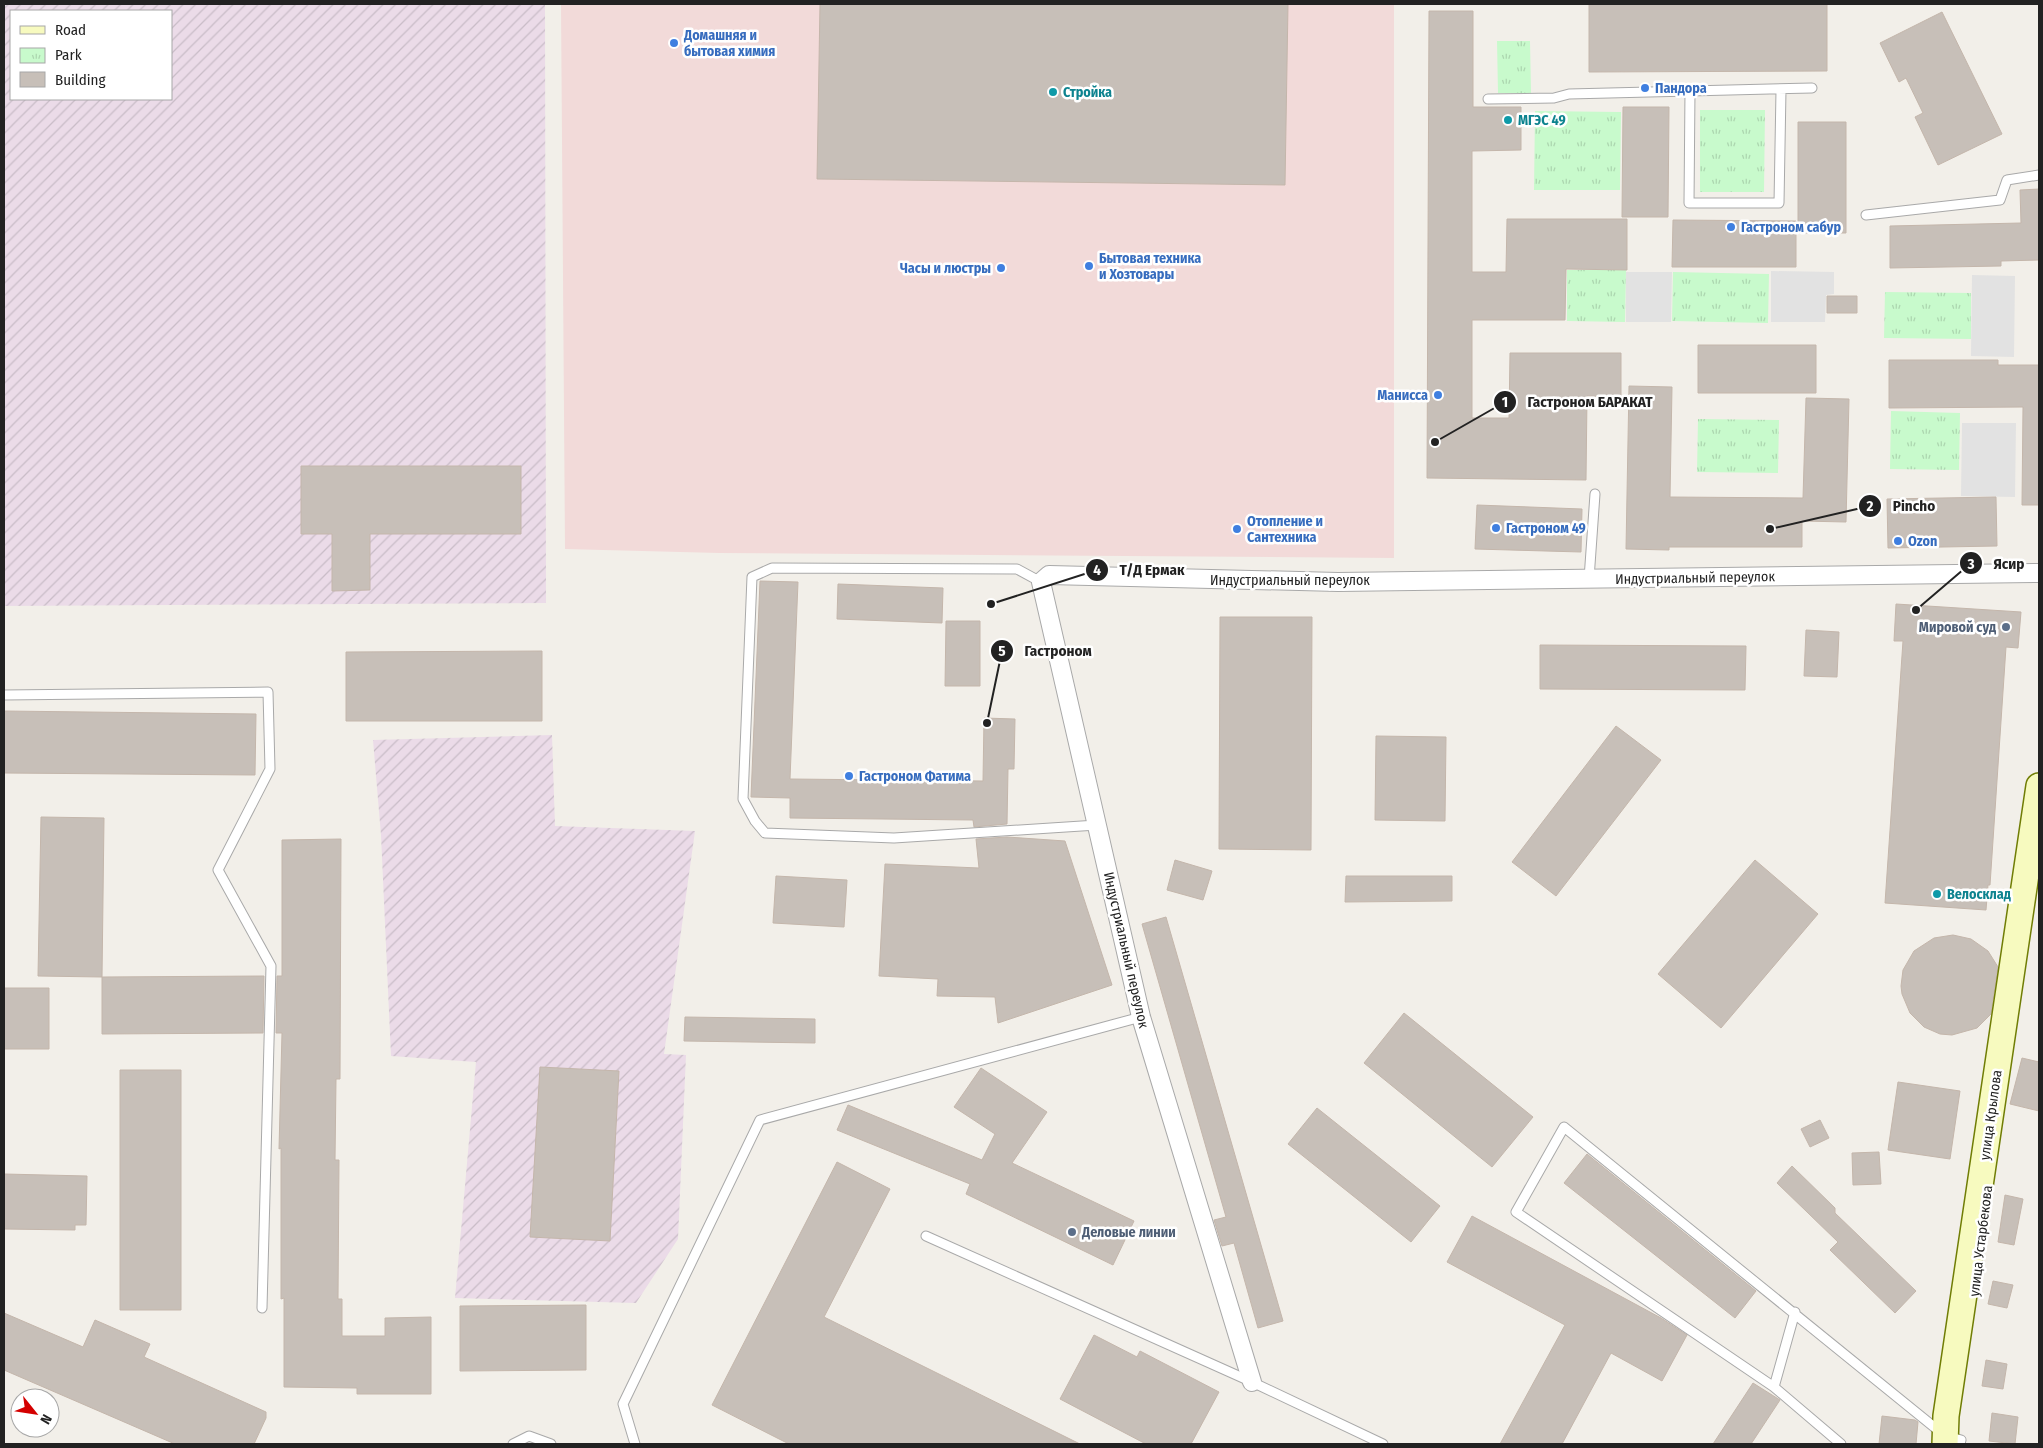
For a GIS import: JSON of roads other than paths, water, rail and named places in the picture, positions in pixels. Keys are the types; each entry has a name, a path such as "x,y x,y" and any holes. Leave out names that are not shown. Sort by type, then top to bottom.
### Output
{"main road":[{"name":"улица Крылова","path":"1954,1441 2039,786"},
{"name":"улица Устарбекова","path":"1954,1441 1959,1418 1984,1217 2039,831"}],"street":[{"name":"Индустриальный переулок","path":"1252,1382 1141,1017 1041,582 1048,575 1338,582 2039,572"}],"lane":[{"path":"1488,99 1554,98 1569,94 1812,88"},
{"path":"1690,91 1689,203 1779,203 1781,90"},
{"path":"1866,215 2000,200 2007,180 2039,175"},
{"path":"1589,579 1595,494"},
{"path":"1041,582 1017,569 772,568 752,577 743,799 755,821 765,833 894,838 1097,826"},
{"path":"4,695 268,692 270,769 218,870 271,966 262,1308"},
{"path":"635,1444 623,1404 760,1120 1141,1017"},
{"path":"1841,1444 1774,1387 1516,1212 1564,1127 1954,1441"},
{"path":"926,1236 1252,1382 1383,1444"},
{"path":"1774,1387 1795,1312"},
{"path":"513,1444 529,1436 551,1444"}],"place":[{"name":"Домашняя и бытовая химия","path":"674,43"},
{"name":"Пандора","path":"1645,88"},
{"name":"Стройка","path":"1053,92"},
{"name":"МГЭС 49","path":"1508,120"},
{"name":"Гастроном сабур","path":"1731,227"},
{"name":"Бытовая техника и Хозтовары","path":"1089,266"},
{"name":"Часы и люстры","path":"1001,268"},
{"name":"Манисса","path":"1438,395"},
{"name":"Гастроном БАРАКАТ","path":"1435,442"},
{"name":"Гастроном 49","path":"1496,528"},
{"name":"Отопление и Сантехника","path":"1237,529"},
{"name":"Pincho","path":"1770,529"},
{"name":"Ozon","path":"1898,541"},
{"name":"Т/Д Ермак","path":"991,604"},
{"name":"Ясир","path":"1916,610"},
{"name":"Мировой суд","path":"2006,627"},
{"name":"Гастроном","path":"987,723"},
{"name":"Гастроном Фатима","path":"849,776"},
{"name":"Велосклад","path":"1937,894"},
{"name":"Деловые линии","path":"1072,1232"}]}
